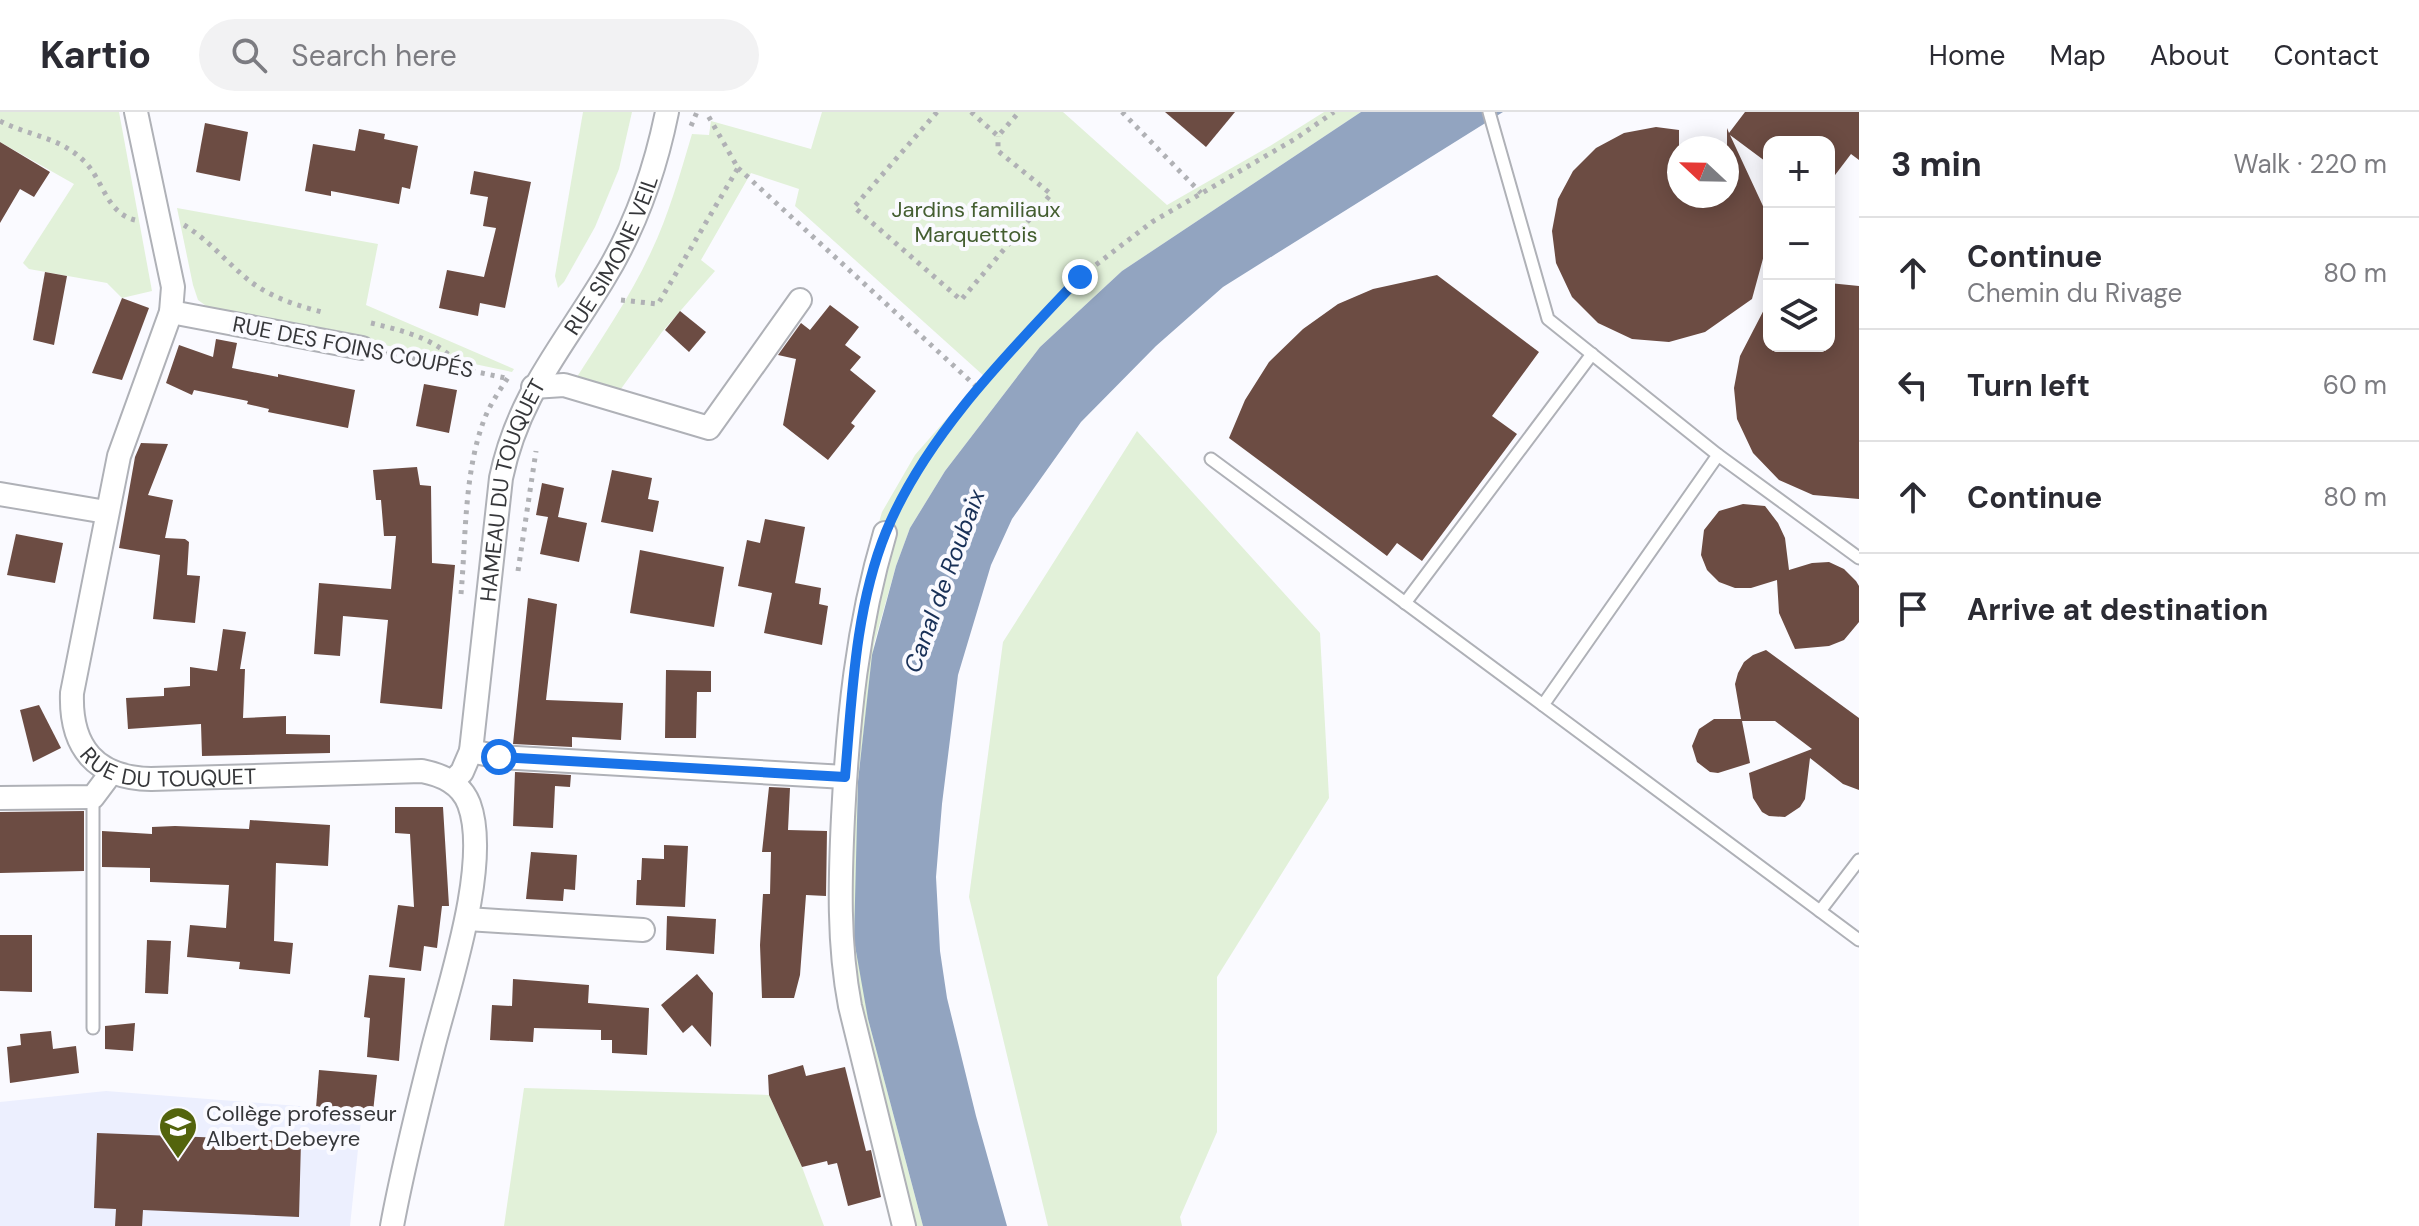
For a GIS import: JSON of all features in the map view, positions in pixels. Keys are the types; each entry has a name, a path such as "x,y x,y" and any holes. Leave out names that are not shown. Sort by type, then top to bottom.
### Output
{"street":[{"name":"RUE DU TOUQUET","path":"136,112 173,287 171,312 119,456 106,512 72,693 71,708 84,750 100,767 124,778 422,771 452,782"},
{"name":"RUE SIMONE VEIL","path":"533,387 598,288 627,237 644,200 667,112"},
{"name":"HAMEAU DU TOUQUET","path":"452,782 462,772 471,751 501,478 508,444 533,387 564,385 709,428 800,300"},
{"name":"RUE DES FOINS COUPÉS","path":"171,312 362,348"},
{"path":"0,494 106,512"},
{"path":"885,533 863,613 852,694 841,878 844,977 904,1226"},
{"path":"471,751 499,757 845,777"},
{"path":"0,798 93,797 111,773"},
{"path":"392,1226 416,1115 467,919 473,827 468,802 452,782"},
{"path":"467,919 643,930"}],"lane":[{"path":"1489,112 1548,319 1718,455 1859,558"},
{"path":"1405,603 1592,354"},
{"path":"1543,705 1718,455"},
{"path":"1211,459 1859,940"},
{"path":"93,797 93,1028"},
{"path":"1820,911 1859,860"}],"path":[{"path":"706,112 738,168 979,389"},
{"path":"937,112 854,207 961,300 1051,194 998,151 998,136 1019,112"},
{"path":"971,112 998,136"},
{"path":"1122,112 1201,193"},
{"path":"885,533 919,467 979,389 1080,277 1152,222 1295,139 1334,112"},
{"path":"0,121 72,149 94,172 113,208 131,220 184,225 254,284 308,309 333,315"},
{"path":"621,300 658,304 738,168"},
{"path":"362,321 444,348 461,368"},
{"name":"RUE DES FOINS COUPÉS","path":"362,348 508,378 533,387"},
{"path":"508,378 514,369"},
{"path":"517,582 536,451 542,438"}],"shaded area":[{"name":"Collège professeur Albert Debeyre","path":"106,1091 362,1111 350,1226 0,1226 0,1102"}],"green space":[{"path":"0,112 119,112 152,291 122,298 107,283 29,269 23,263 74,184 0,142"},
{"path":"583,112 632,112 619,169 595,227 558,288 555,276"},
{"name":"Jardins familiaux Marquettois","path":"822,112 1063,112 1167,205 1324,112 1361,112 1122,271 1040,347 945,471 910,528 874,644 858,781 857,860 868,1019 923,1226 892,1226 862,1101 838,796 846,657 863,577 882,512 915,455 984,376 795,206 799,189 751,173 701,260 715,271 662,332 618,393 575,380 643,269 669,209 692,134 709,135 711,121 811,149"},
{"path":"177,208 378,244 366,305 514,369 512,372 209,308 198,300 193,285"},
{"path":"1137,431 1320,633 1329,798 1217,977 1217,1132 1180,1217 1182,1226 1048,1226 969,897 1003,642"},
{"path":"524,1088 769,1095 802,1167 824,1226 504,1226"}],"water":[{"name":"Canal de Roubaix","path":"1361,112 1503,112 1223,287 1156,346 1081,422 1012,519 991,565 958,675 936,877 940,951 947,998 1007,1226 923,1226 868,1019 854,940 858,781 872,655 896,566 910,528 945,471 1040,347 1122,271"}],"building":[{"path":"1165,112 1235,112 1206,147"},
{"path":"1745,112 1859,112 1859,160 1851,154 1835,175 1835,136 1763,136 1763,160 1739,142 1739,136 1727,136 1727,128 1729,133"},
{"path":"205,123 248,132 240,181 196,172"},
{"path":"1656,127 1679,130 1679,136 1667,136 1667,208 1739,208 1739,154 1763,206 1763,259 1752,299 1705,332 1669,342 1632,339 1598,323 1572,297 1556,263 1552,231 1558,199 1573,171 1596,148 1624,133"},
{"path":"359,129 385,134 384,139 418,146 410,189 402,187 399,204 331,191 331,196 305,191 313,144 355,151"},
{"path":"0,142 50,172 34,197 20,189 0,223"},
{"path":"474,171 531,182 505,308 480,303 478,316 439,308 447,270 484,277 496,228 483,226 488,197 470,194"},
{"path":"45,272 67,276 54,345 33,340"},
{"path":"1437,275 1539,352 1492,416 1517,434 1422,561 1397,543 1387,556 1229,438 1245,400 1269,362 1303,329 1338,304 1373,289"},
{"path":"1835,284 1859,286 1859,499 1813,495 1779,480 1753,453 1737,419 1734,388 1740,356 1763,312 1763,352 1835,352"},
{"path":"122,298 149,308 122,380 92,373"},
{"path":"830,305 859,327 845,345 861,357 850,370 876,391 851,423 855,426 828,460 783,425 796,359 778,355 801,323 810,330"},
{"path":"680,311 706,332 689,352 665,330"},
{"path":"216,339 237,343 232,368 355,390 348,428 268,412 269,409 247,404 248,401 194,390 192,395 166,383 179,345 213,357"},
{"path":"424,384 457,390 449,433 416,426"},
{"path":"141,443 168,444 148,495 173,500 165,538 189,542 187,575 200,576 195,623 153,619 160,555 119,548 135,457"},
{"path":"417,467 420,485 431,486 432,563 455,565 442,709 380,703 388,620 343,616 340,656 314,654 319,583 391,589 396,536 384,536 381,500 376,500 373,470"},
{"path":"612,470 652,478 648,499 659,501 653,532 601,522"},
{"path":"542,483 564,488 558,517 587,523 579,562 540,554 548,517 536,515"},
{"path":"1743,504 1765,506 1778,523 1785,538 1789,570 1829,562 1844,569 1856,581 1859,586 1859,622 1844,640 1829,646 1795,649 1779,613 1777,580 1751,588 1735,588 1719,582 1707,570 1701,555 1704,530 1719,511"},
{"path":"765,519 805,527 795,583 821,588 819,604 828,606 822,645 764,633 772,593 738,586 747,540 760,543"},
{"path":"16,534 63,543 55,583 7,575"},
{"path":"640,550 724,567 714,627 630,613"},
{"path":"528,598 557,604 546,700 623,703 621,740 572,737 572,747 513,744"},
{"path":"223,629 246,632 240,669 245,669 243,718 286,716 286,734 330,735 330,753 202,756 201,724 128,729 126,698 164,696 164,688 190,686 190,667 217,671"},
{"path":"1766,650 1859,718 1859,790 1843,784 1810,758 1805,799 1800,807 1785,817 1769,816 1762,812 1753,798 1749,773 1812,749 1775,721 1742,721 1750,763 1718,773 1710,772 1697,762 1692,746 1699,729 1714,719 1741,719 1735,684 1738,673 1744,662"},
{"path":"666,670 711,671 711,692 697,692 696,738 665,738"},
{"path":"39,705 61,748 33,762 20,710"},
{"path":"515,772 571,775 570,787 555,786 553,828 513,826"},
{"path":"769,787 790,788 788,830 827,831 826,896 806,895 800,975 794,998 762,998 760,945 763,894 770,894 771,852 762,852"},
{"path":"395,807 443,807 449,906 442,906 437,948 424,946 421,971 389,967 398,905 414,907 410,834 395,833"},
{"path":"84,811 84,871 0,873 0,812"},
{"path":"250,820 330,825 328,866 276,863 274,941 293,943 290,974 239,969 240,962 187,957 190,925 226,928 229,885 150,882 150,868 102,867 102,831 152,834 152,827 175,826 249,829"},
{"path":"664,845 688,846 685,907 636,905 642,858 664,859"},
{"path":"531,852 577,855 575,890 564,889 563,901 526,899"},
{"path":"667,916 716,919 714,954 666,950"},
{"path":"0,935 32,935 32,992 0,991"},
{"path":"147,940 171,941 168,994 145,993"},
{"path":"697,974 713,993 711,1047 692,1025 683,1033 661,1005"},
{"path":"369,975 405,978 399,1061 367,1057 370,1018 364,1017"},
{"path":"513,979 589,985 588,1003 649,1008 647,1055 612,1053 612,1040 601,1040 601,1030 534,1028 533,1042 490,1040 492,1005 512,1006"},
{"path":"135,1023 133,1051 105,1049 105,1026"},
{"path":"51,1031 53,1049 76,1046 79,1073 10,1083 7,1047 21,1045 20,1034"},
{"path":"803,1065 806,1076 845,1067 866,1151 871,1150 881,1197 848,1206 837,1163 828,1165 827,1161 802,1167 769,1095 768,1075"},
{"path":"319,1070 377,1075 373,1112 316,1108"},
{"path":"97,1133 301,1141 299,1217 143,1210 142,1226 115,1226 116,1209 94,1208"}],"place":[{"name":"Collège professeur Albert Debeyre","path":"178,1160"}],"route":[{"path":"499,757 845,777 863,613 885,533 919,467 938,440 979,389 1080,277"}]}
